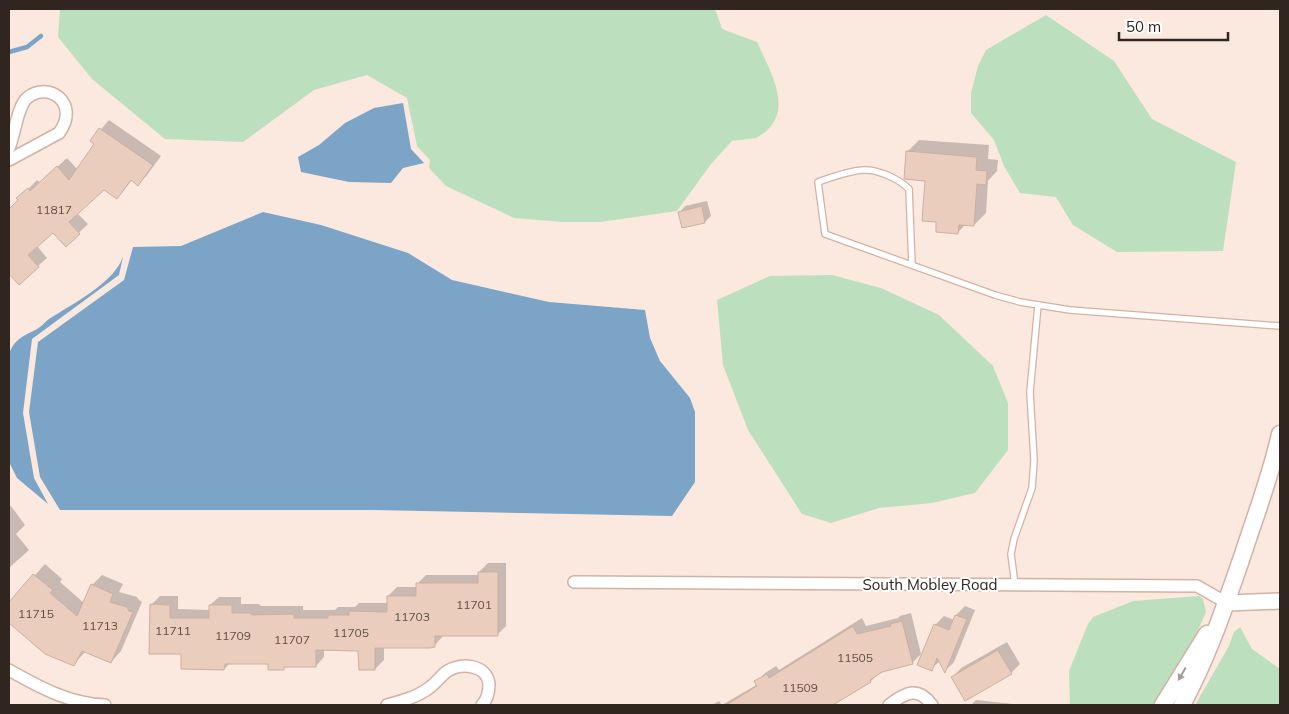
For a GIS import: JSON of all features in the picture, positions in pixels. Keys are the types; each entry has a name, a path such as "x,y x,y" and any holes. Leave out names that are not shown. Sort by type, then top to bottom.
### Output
{"main road":[{"path":"1182,705 1194,684 1227,603 1268,481 1280,434"},
{"path":"1163,705 1227,603"}],"street":[{"path":"9,148 21,105 27,98 36,93 46,92 61,99 66,108 67,116 64,126 59,133 9,160"},
{"name":"South Mobley Road","path":"574,582 1197,586 1227,603"},
{"path":"1227,603 1280,600"},
{"path":"387,705 408,700 429,688 447,672 456,667 467,666 477,667 487,675 489,684 488,697 482,705"},
{"path":"9,670 47,692 66,698 106,705"},
{"path":"889,705 900,696 908,693 918,693 926,697 932,705"}],"lane":[{"path":"912,265 909,189 902,182 893,177 865,170 818,182 825,234 995,295 1070,310 1280,326"},
{"path":"1015,585 1011,554 1014,539 1032,488 1034,460 1030,392 1038,305"}],"green space":[{"path":"60,9 715,9 722,29 757,42 774,80 778,93 778,106 776,118 769,129 756,138 732,141 711,164 677,211 600,222 562,222 514,218 446,186 429,168 430,160 417,146 407,98 367,75 314,90 243,142 165,139 92,79 58,37"},
{"path":"1046,15 1114,61 1152,119 1236,162 1223,251 1117,252 1073,225 1056,197 1020,193 1004,166 994,140 971,113 971,93 978,66 986,50"},
{"path":"832,275 881,288 939,315 993,366 1008,403 1008,450 975,493 932,503 879,508 831,523 802,514 748,430 723,365 717,300 770,276"},
{"path":"1199,596 1203,599 1206,612 1195,637 1154,705 1070,705 1069,671 1088,624 1093,617 1133,601"},
{"path":"1240,627 1252,649 1280,669 1280,705 1195,705 1229,646 1234,632"}],"water":[{"path":"403,103 411,149 424,163 403,168 391,183 349,182 301,172 298,157 319,145 345,123 374,108"},
{"path":"263,212 321,225 408,253 452,280 549,302 645,310 650,338 660,361 690,398 695,412 695,482 672,516 373,510 60,510 40,477 29,412 38,342 124,280 133,247 181,246"},
{"path":"123,257 119,275 32,339 23,413 34,478 48,504 17,478 9,462 9,354 14,344 20,338 39,328 49,319 101,285 118,267"}],"building":[{"path":"99,128 153,165 138,186 131,180 117,199 104,190 69,222 80,234 66,247 53,233 28,255 39,267 19,285 9,274 9,209 18,200 16,198 28,188 30,191 57,166 69,180 94,144 90,141"},
{"path":"906,151 977,157 976,170 987,171 986,185 977,184 974,226 959,225 958,234 936,232 936,222 922,221 925,181 904,179"},
{"path":"702,206 705,223 682,228 678,212"},
{"path":"478,572 498,572 498,636 435,636 435,647 430,648 375,648 375,670 359,670 358,651 316,650 316,667 284,667 284,670 268,670 268,664 225,664 224,670 181,669 181,654 149,654 150,604 170,605 170,618 209,618 209,605 232,605 232,613 250,613 252,615 294,614 294,618 328,618 328,615 349,615 349,611 387,612 387,596 416,596 416,583 478,583"},
{"path":"33,574 53,590 50,593 77,616 91,584 113,594 110,602 127,607 129,611 133,612 111,663 82,651 74,666 45,654 9,623 9,602"},
{"path":"955,615 967,619 945,673 937,658 932,671 917,665 934,624 949,630"},
{"path":"902,621 913,664 882,672 870,680 871,682 833,705 726,705 757,686 754,681 767,674 769,678 853,626 857,634 891,626 890,624"},
{"path":"998,650 1012,674 965,701 951,677"}],"waterway":[{"path":"9,52 27,47 41,36"}]}
